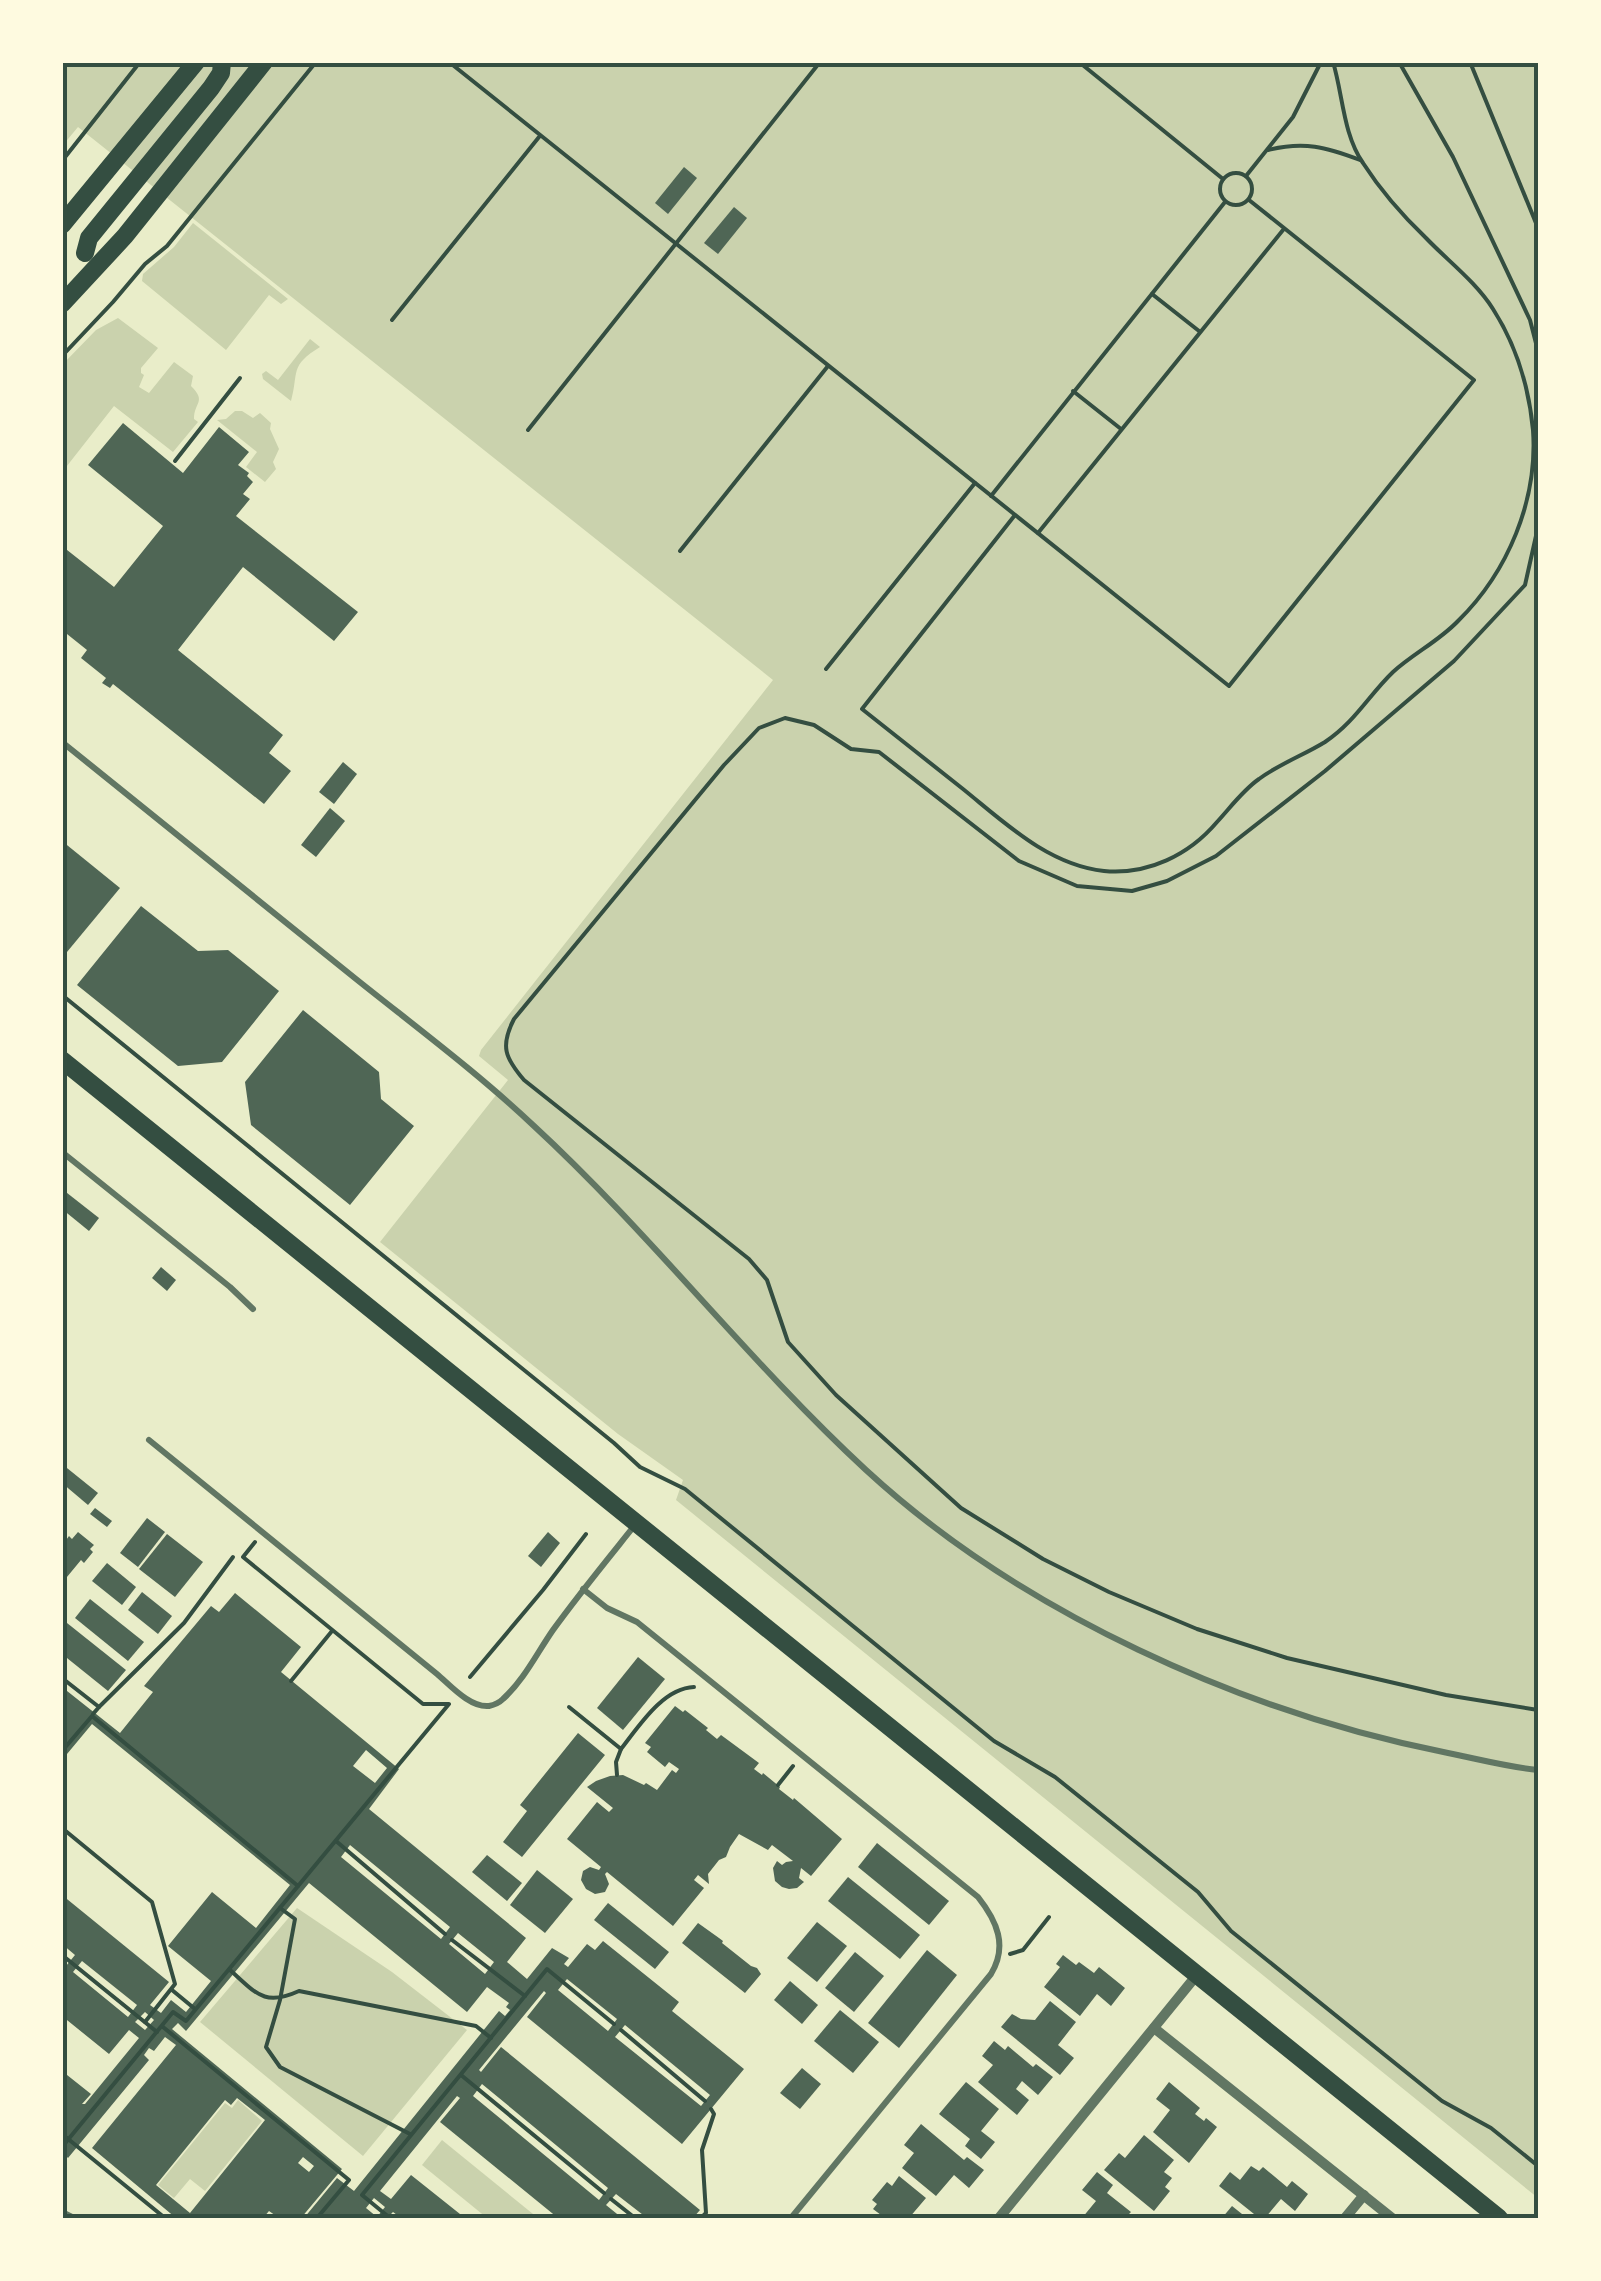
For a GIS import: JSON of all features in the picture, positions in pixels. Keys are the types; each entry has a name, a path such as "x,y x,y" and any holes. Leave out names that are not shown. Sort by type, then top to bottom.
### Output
{"main road":[{"path":"62,225 196,62"},
{"path":"84,252 89,238 211,88 221,73 222,62"},
{"path":"62,304 124,236 264,62"},
{"path":"62,1060 1499,2218"}],"street":[{"path":"999,2218 1196,1976"},
{"path":"1154,2028 1392,2218"},
{"path":"1345,2218 1364,2195"}],"lane":[{"path":"148,167 167,184"},
{"path":"62,742 493,1089 603,1194 830,1437 899,1498 990,1566 1126,1643 1232,1692 1388,1742 1538,1770"},
{"path":"62,1152 254,1309"},
{"path":"149,1440 459,1692 484,1706 502,1700 636,1524"},
{"path":"583,1589 608,1608 638,1622 978,1897 996,1924 1000,1956 991,1974 792,2218"},
{"path":"62,2212 74,2218"}],"path":[{"path":"62,161 140,62"},
{"path":"62,356 136,274 167,246 316,62"},
{"path":"449,62 1229,686 1474,380 1249,200"},
{"path":"528,430 820,62"},
{"path":"1079,62 1223,179"},
{"path":"1246,176 1293,117 1321,62"},
{"path":"1015,515 862,709 1028,841 1065,861 1102,871 1144,870 1187,849 1213,828 1258,779 1340,730 1389,676 1460,620 1488,586 1508,555 1523,515 1533,433 1528,393 1512,345 1492,306 1396,208 1360,160 1344,116 1332,62"},
{"path":"1399,62 1453,157 1530,320 1538,351"},
{"path":"1470,62 1538,228"},
{"path":"392,320 540,136"},
{"path":"1268,150 1313,145 1360,160"},
{"path":"1231,173 1246,176 1252,184 1249,200 1235,206 1226,202 1220,188 1223,179 1231,173"},
{"path":"991,496 1226,202"},
{"path":"1038,533 1284,228"},
{"path":"1152,294 1200,332"},
{"path":"680,551 828,366"},
{"path":"175,461 240,378"},
{"path":"1074,391 1122,429"},
{"path":"826,669 974,483"},
{"path":"1538,527 1525,585 1454,661 1216,856 1167,881 1132,890 1077,886 1019,860 879,752 852,749 814,726 784,718 758,728 514,1019 506,1034 506,1054 524,1080 749,1259 768,1280 788,1342 836,1395 961,1508 1044,1559 1109,1592 1197,1628 1287,1658 1538,1710"},
{"path":"62,995 640,1467 685,1489 994,1740 1055,1777 1198,1892 1231,1931 1442,2101 1491,2128 1538,2166"},
{"path":"62,2148 173,2012 186,2020 230,1970 449,1704 423,1704 243,1557 262,1532"},
{"path":"470,1677 586,1534"},
{"path":"62,1751 98,1707 184,1623 234,1557"},
{"path":"291,1681 332,1631"},
{"path":"62,1678 98,1707"},
{"path":"617,1775 620,1749 648,1715 680,1688 697,1687"},
{"path":"568,1707 620,1749"},
{"path":"92,1716 298,1886"},
{"path":"778,1785 793,1766"},
{"path":"62,1828 152,1902 175,1984 145,2022"},
{"path":"336,1840 445,1934"},
{"path":"280,1908 295,1919 280,2000 266,2047 280,2067 412,2134"},
{"path":"1000,1956 1024,1950 1049,1917"},
{"path":"452,1940 525,1996"},
{"path":"62,1956 157,2032"},
{"path":"390,2218 362,2195 547,1968 614,2024"},
{"path":"230,1970 259,1995 280,2000 299,1991 476,2026 491,2038"},
{"path":"171,1989 196,2009"},
{"path":"162,2026 348,2180 317,2218"},
{"path":"621,2030 705,2101"},
{"path":"460,2075 604,2193"},
{"path":"701,2218 706,2213 702,2150 714,2114 711,2109"},
{"path":"62,2134 165,2218"},
{"path":"611,2199 635,2218"}],"green space":[{"path":"62,63 1538,63 1538,2198 676,1500 683,1480 618,1434 380,1242 508,1080 479,1056 481,1050 773,680 78,127 63,145"},
{"path":"193,223 288,299 281,304 269,295 226,350 142,281 143,274 174,247"},
{"path":"118,318 158,348 141,368 144,375 139,387 149,393 174,362 193,376 191,386 199,399 194,419 198,422 173,452 114,406 63,471 63,364 96,330"},
{"path":"310,339 320,347 299,365 291,401 262,374 266,371 278,380"},
{"path":"235,411 253,418 260,413 271,423 279,449 273,462 276,469 265,482 246,467 257,452 217,420 226,419"},
{"path":"297,1908 392,1972 467,2030 363,2156 200,2022"},
{"path":"238,2100 262,2121 205,2191 190,2179 174,2198 158,2185 225,2103 232,2108"},
{"path":"442,2140 538,2218 487,2218 422,2165"}],"building":[{"path":"684,167 697,178 668,214 655,203"},
{"path":"734,207 747,218 718,254 704,243"},
{"path":"123,423 183,473 219,427 249,452 238,465 253,482 243,494 250,499 236,516 358,612 334,641 243,567 178,650 283,735 269,753 291,771 264,804 113,684 110,688 102,683 106,678 81,658 87,650 62,630 62,546 114,587 163,526 88,465"},
{"path":"343,762 357,774 334,804 319,792"},
{"path":"330,808 345,821 316,857 301,845"},
{"path":"62,841 120,888 62,958"},
{"path":"141,906 198,951 228,950 279,991 222,1062 178,1066 77,985"},
{"path":"303,1010 379,1072 381,1099 414,1126 350,1205 251,1125 245,1082"},
{"path":"62,1189 99,1218 89,1231 62,1209"},
{"path":"161,1267 176,1280 167,1291 152,1278"},
{"path":"62,1464 98,1493 88,1505 62,1483"},
{"path":"95,1508 112,1521 107,1527 90,1514"},
{"path":"147,1518 165,1532 138,1567 120,1553"},
{"path":"78,1532 94,1545 90,1549 93,1552 62,1583 64,1543"},
{"path":"548,1532 560,1543 541,1567 528,1556"},
{"path":"167,1534 203,1562 175,1597 139,1569"},
{"path":"107,1563 136,1587 122,1605 92,1581"},
{"path":"142,1592 172,1616 158,1634 128,1610"},
{"path":"235,1593 301,1647 281,1672 399,1769 369,1809 526,1938 507,1962 527,1979 552,1948 569,1958 564,1964 568,1967 587,1944 595,1950 603,1941 679,2002 672,2011 744,2069 682,2144 527,2017 544,1991 479,2070 501,2047 700,2210 693,2218 647,2218 616,2194 606,2205 622,2218 558,2218 440,2122 460,2098 457,2096 380,2191 391,2199 411,2175 465,2218 401,2218 393,2212 387,2218 304,2218 337,2178 354,2191 499,2011 505,2016 510,2010 506,2007 509,2003 487,1987 467,2012 309,1883 186,2031 178,2023 172,2029 342,2169 301,2218 279,2218 269,2211 263,2218 176,2218 92,2148 176,2045 165,2037 154,2051 149,2048 144,2055 149,2060 62,2161 62,2071 91,2094 85,2104 139,2038 129,2030 109,2054 62,2016 62,1963 66,1966 75,1955 62,1944 62,1895 169,1982 150,2005 161,2013 171,2000 186,2012 211,1981 168,1946 212,1892 256,1928 290,1885 92,1724 62,1760 62,1687 120,1733 153,1692 144,1686 211,1606 219,1612","holes":["366,1750 387,1768 375,1783 353,1766","350,1845 450,1927 441,1939 341,1857","458,1933 494,1962 485,1974 449,1944","82,1961 137,2005 128,2017 73,1972","567,1979 617,2019 608,2031 558,1990","145,2012 154,2020 145,2030 135,2022","625,2025 710,2095 701,2106 615,2037","482,2084 608,2188 599,2200 473,2096","237,2098 265,2120 190,2213 156,2185 225,2100 231,2105","303,2157 314,2166 309,2172 298,2163","374,2198 385,2207 377,2217 366,2208"]},
{"path":"90,1599 144,1642 128,1661 75,1618"},
{"path":"62,1619 126,1670 108,1691 62,1654"},
{"path":"638,1657 665,1679 623,1730 597,1708"},
{"path":"675,1706 708,1728 717,1739 721,1735 759,1763 754,1769 842,1839 811,1876 801,1868 799,1878 804,1882 789,1889 775,1881 773,1868 777,1861 782,1865 793,1861 772,1845 768,1850 739,1834 726,1857 708,1874 709,1884 698,1875 694,1880 704,1888 673,1926 607,1872 609,1884 605,1892 595,1894 586,1889 581,1880 583,1871 601,1867 567,1839 597,1802 609,1812 613,1808 587,1787 596,1781 623,1775 657,1790 672,1770 676,1773 679,1769 669,1762 665,1767 647,1752 651,1747 645,1743"},
{"path":"578,1733 605,1755 522,1857 503,1842 527,1811 520,1805"},
{"path":"877,1843 949,1901 929,1925 858,1867"},
{"path":"487,1855 522,1883 507,1901 472,1872"},
{"path":"537,1870 573,1899 545,1933 510,1905"},
{"path":"848,1877 920,1935 900,1959 828,1901"},
{"path":"608,1903 669,1952 655,1969 594,1920"},
{"path":"817,1922 847,1946 817,1982 787,1958"},
{"path":"698,1923 757,1968 761,1974 745,1993 682,1943"},
{"path":"927,1950 957,1975 899,2048 868,2023"},
{"path":"855,1952 884,1976 854,2012 825,1988"},
{"path":"1063,1955 1094,1973 1099,1967 1125,1988 1111,2006 1097,1994 1080,2016 1044,1987 1060,1967 1056,1964"},
{"path":"790,1981 818,2005 802,2024 774,2000"},
{"path":"1050,2001 1076,2022 1058,2045 1074,2058 1060,2075 1001,2027 1012,2014 1035,2020"},
{"path":"840,2010 879,2042 853,2073 814,2041"},
{"path":"994,2041 1005,2050 1008,2046 1033,2067 1036,2064 1053,2077 1038,2095 1022,2081 1016,2089 1029,2100 1017,2115 978,2082 993,2065 982,2056"},
{"path":"802,2068 821,2084 800,2109 780,2093"},
{"path":"966,2082 999,2109 981,2131 995,2142 981,2159 965,2146 970,2139 939,2114"},
{"path":"1169,2082 1200,2108 1195,2114 1217,2127 1189,2163 1153,2132 1170,2110 1156,2099"},
{"path":"921,2124 964,2160 967,2157 984,2170 969,2188 954,2175 936,2196 902,2168 914,2153 904,2145"},
{"path":"1144,2135 1174,2160 1164,2172 1172,2178 1165,2187 1170,2191 1154,2211 1104,2170 1119,2153 1125,2158"},
{"path":"1251,2166 1259,2171 1263,2167 1287,2187 1292,2181 1308,2194 1295,2211 1281,2199 1265,2218 1259,2218 1219,2186 1230,2172 1240,2180"},
{"path":"1097,2172 1113,2185 1107,2193 1131,2212 1128,2215 1132,2218 1082,2218 1096,2201 1082,2190"},
{"path":"899,2176 926,2198 909,2218 885,2218 873,2209 877,2204 872,2200 887,2182 892,2186"},
{"path":"1232,2206 1247,2218 1222,2218"}]}
